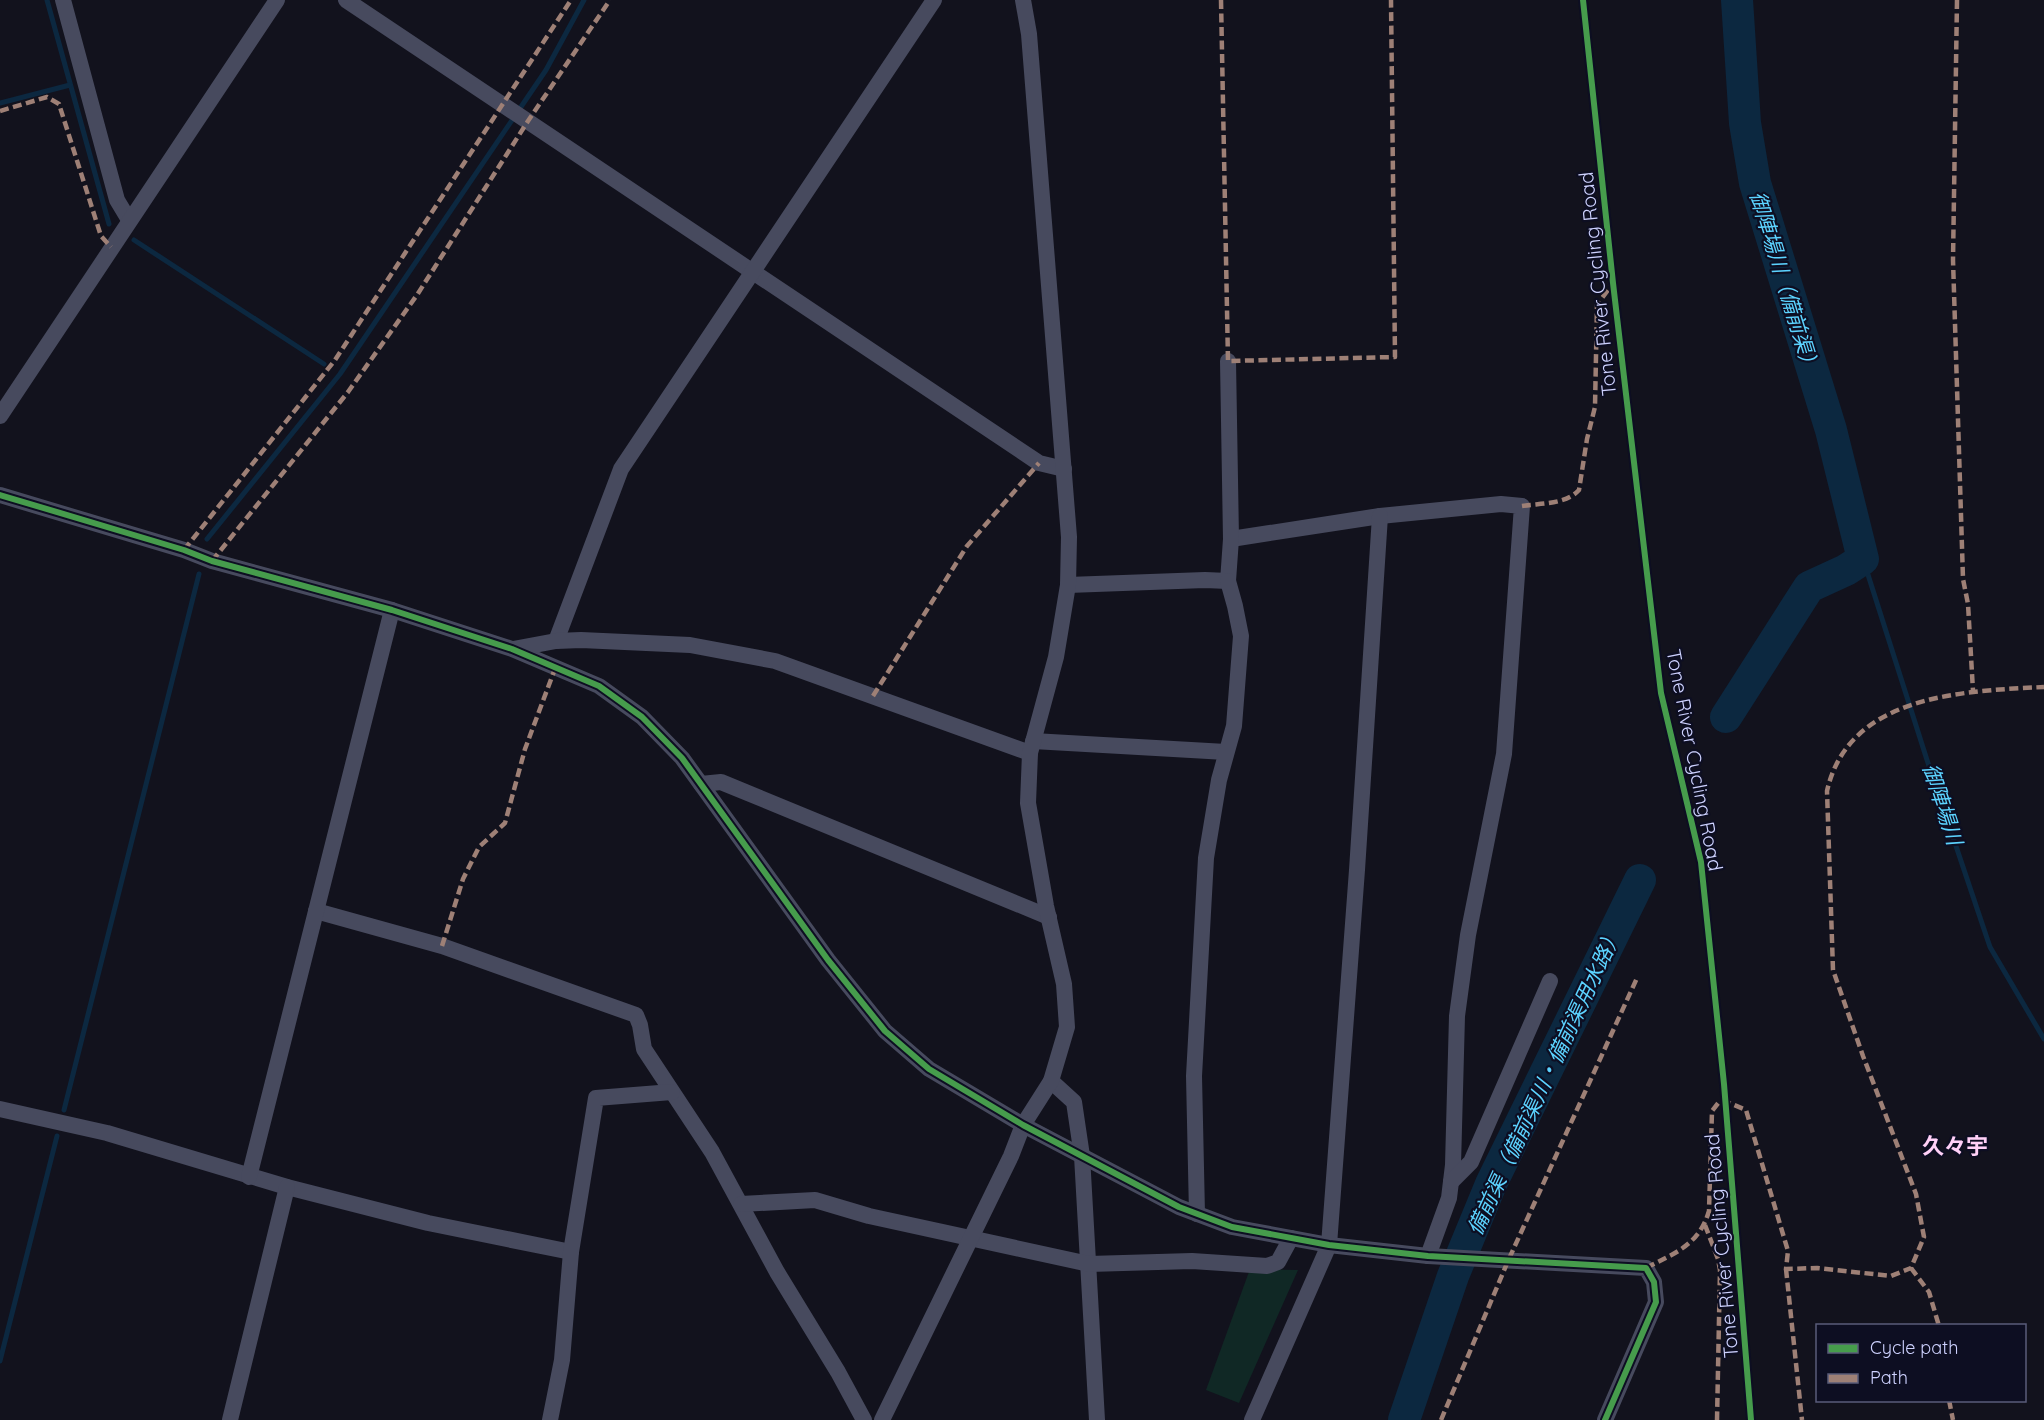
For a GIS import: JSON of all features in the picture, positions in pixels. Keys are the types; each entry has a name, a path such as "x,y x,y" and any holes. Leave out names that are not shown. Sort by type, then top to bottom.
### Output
{"street":[{"path":"63,0 117,200 129,220"},
{"path":"0,416 277,0"},
{"path":"346,0 1039,463 1065,469"},
{"path":"556,641 621,469 934,0"},
{"path":"882,1420 1011,1156 1023,1125 1051,1081 1067,1028 1064,984 1028,804 1031,747 1056,657 1068,585 1069,537 1029,34 1023,0"},
{"path":"1197,1214 1194,1173 1194,1076 1206,858 1219,780 1234,726 1241,636 1228,581 1231,539 1228,361"},
{"path":"0,495 184,550 212,561 392,610 512,649 599,686 642,717 682,758 828,960 885,1031 928,1069 1023,1125 1179,1207 1232,1227 1329,1245 1428,1256 1646,1268 1654,1282 1656,1302 1605,1420"},
{"path":"1231,539 1380,516 1502,504 1522,506 1504,754 1468,935 1457,1016 1453,1165 1449,1198 1428,1256"},
{"path":"1252,1420 1329,1245 1380,516"},
{"path":"1068,585 1228,581"},
{"path":"249,1177 392,610"},
{"path":"512,649 556,641 690,645 775,661 1031,747 1226,752"},
{"path":"701,784 721,782 1049,917"},
{"path":"316,911 442,946 636,1015 644,1049 712,1152 777,1272 838,1372 864,1420"},
{"path":"1451,1182 1471,1162 1550,981"},
{"path":"1051,1081 1074,1102 1082,1155 1097,1420"},
{"path":"550,1420 562,1360 571,1252 596,1098 672,1092"},
{"path":"0,1109 107,1133 249,1177 428,1223 571,1252"},
{"path":"230,1420 287,1187"},
{"path":"741,1204 814,1200 869,1216 1089,1264 1192,1262 1267,1266 1278,1262 1291,1238"}],"green space":[{"path":"1250,1269 1298,1270 1239,1403 1206,1390"}],"waterway":[{"path":"47,0 109,224"},
{"path":"207,539 340,374 546,70 584,0"},
{"name":"御陣場川（備前渠）","path":"1726,717 1809,587 1846,570 1863,559 1831,430 1755,183 1745,123 1737,0"},
{"path":"0,103 70,85"},
{"path":"134,240 324,364"},
{"name":"御陣場川","path":"1863,559 1990,947 2044,1039"},
{"path":"64,1110 199,574"},
{"name":"備前渠（備前渠川・備前渠用水路）","path":"1404,1420 1453,1276 1491,1184 1640,880"},
{"path":"0,1361 57,1136"}],"marked path":[{"path":"184,550 335,360 571,0"},
{"path":"212,561 348,392 417,295 528,121 610,0"},
{"path":"1221,0 1228,361 1395,357 1391,0"},
{"path":"1957,0 1953,260 1963,579 1968,604 1973,691"},
{"path":"0,111 47,97 59,104 101,236 111,247"},
{"path":"1522,506 1560,501 1579,490 1595,407 1597,305 1613,283"},
{"path":"873,696 967,546 1039,463"},
{"path":"442,946 463,879 479,847 505,823 525,749 556,666"},
{"path":"1646,1268 1685,1247 1705,1223 1709,1211 1712,1111 1719,1102 1725,1101 1746,1110 1788,1251 1786,1269 1817,1268 1891,1276 1911,1268 1924,1237 1916,1194 1833,970 1827,791 1839,759 1859,734 1884,717 1914,704 1946,696 1979,691 2044,687"},
{"path":"1441,1420 1508,1261 1637,978"},
{"path":"1705,1225 1720,1270 1717,1420"},
{"path":"1911,1268 1929,1292 1938,1324"},
{"path":"1786,1269 1802,1420"},
{"path":"1949,1402 1953,1420"}],"cycle path":[{"name":"Tone River Cycling Road","path":"1583,0 1613,283 1661,693 1701,862 1724,1084 1751,1420"},
{"path":"0,495 184,550 212,561 392,610 512,649 599,686 642,717 682,758 828,960 885,1031 929,1069 1023,1125 1179,1207 1232,1227 1329,1245 1428,1256 1646,1268 1654,1282 1656,1302 1605,1420"}],"district":[{"name":"久々宇","path":"1955,1146"}]}
